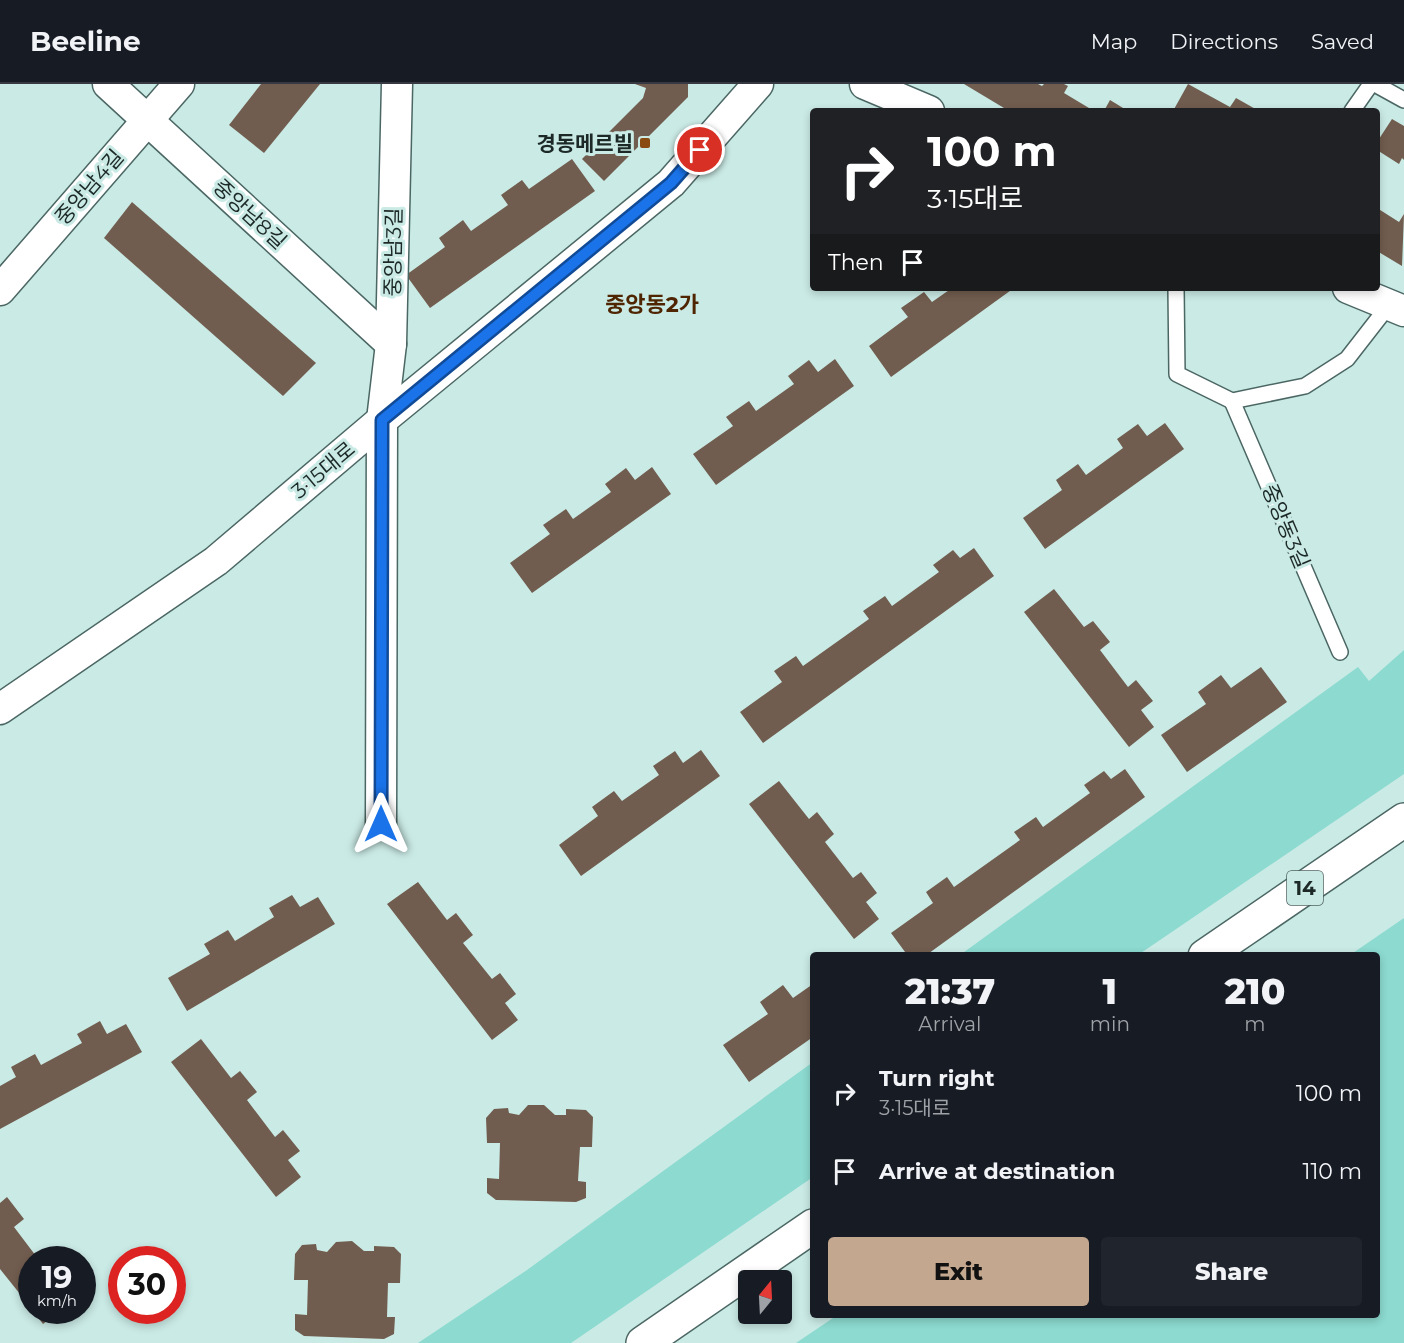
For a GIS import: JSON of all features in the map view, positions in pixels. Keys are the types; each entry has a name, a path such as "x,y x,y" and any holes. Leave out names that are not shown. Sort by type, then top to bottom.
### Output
{"main road":[{"name":"14","path":"1211,952 1404,820"},
{"path":"643,1343 810,1228"}],"street":[{"name":"중앙남8길","path":"108,84 391,344"},
{"name":"중앙남4길","path":"0,290 179,84"},
{"name":"중앙남3길","path":"381,824 382,420 391,344 397,84"},
{"name":"3·15대로","path":"0,709 216,561 382,420 671,183 758,84"},
{"path":"866,84 922,108"},
{"path":"1355,291 1397,308"}],"lane":[{"path":"1354,108 1373,84 1404,100"},
{"path":"1176,291 1177,374 1232,400 1305,386 1347,359 1397,308"},
{"name":"중앙동3길","path":"1232,400 1340,652"}],"shaded area":[{"path":"1404,650 1404,774 1142,952 964,952 1358,667 1369,681"},
{"path":"1404,918 1404,1343 796,1343 833,1318 1380,1318 1380,952 1354,952"},
{"path":"810,1064 810,1179 571,1343 418,1343 527,1270"}],"building":[{"path":"261,84 320,84 264,153 229,125"},
{"path":"635,84 688,84 688,97 604,181 582,159 643,98 646,88"},
{"path":"964,84 1038,84 1042,86 1044,84 1064,84 1068,86 1064,93 1089,108 1004,108"},
{"path":"1188,84 1230,107 1236,98 1254,108 1175,108"},
{"path":"1110,100 1123,108 1106,108"},
{"path":"1392,119 1404,126 1404,160 1402,158 1399,164 1380,152 1380,137"},
{"path":"572,159 595,191 430,308 406,275 445,247 439,238 463,220 471,231 508,205 501,195 522,180 529,189"},
{"path":"132,202 316,363 283,396 104,238"},
{"path":"1380,210 1399,222 1404,214 1402,266 1380,253"},
{"path":"948,291 1010,291 891,377 869,346 908,317 901,308 924,292 932,302"},
{"path":"835,359 854,386 716,485 693,454 733,426 726,417 749,401 756,411 794,384 788,376 809,360 818,372"},
{"path":"1165,423 1184,449 1045,549 1023,518 1062,490 1056,480 1078,464 1086,475 1123,448 1117,439 1138,424 1147,436"},
{"path":"652,467 671,494 532,593 510,563 550,534 543,525 566,509 573,519 611,492 605,484 626,468 635,480"},
{"path":"974,548 994,576 763,743 740,712 782,682 774,671 796,656 803,666 869,619 863,611 885,596 892,606 939,572 933,565 953,550 960,558"},
{"path":"1054,589 1084,627 1093,621 1110,642 1100,650 1128,687 1136,680 1153,701 1141,710 1154,727 1129,747 1024,612"},
{"path":"1261,667 1287,702 1187,772 1161,735 1206,704 1198,692 1221,675 1231,688"},
{"path":"701,750 720,776 581,876 559,845 598,816 592,807 614,791 622,801 659,775 653,766 675,751 683,763"},
{"path":"1125,769 1145,797 931,952 905,952 891,933 933,903 926,892 947,877 954,887 1020,840 1014,832 1036,817 1043,827 1090,793 1084,785 1104,771 1111,779"},
{"path":"779,781 809,819 817,812 834,834 825,842 853,878 861,872 877,893 866,902 879,919 854,939 749,804"},
{"path":"418,882 447,920 456,913 473,935 463,943 492,979 500,973 516,994 505,1003 518,1020 492,1040 387,904"},
{"path":"292,895 300,907 318,897 335,924 187,1011 168,978 210,954 204,944 228,930 235,941 274,917 269,908"},
{"path":"783,985 793,998 810,986 810,1039 749,1082 723,1045 768,1014 760,1002"},
{"path":"100,1021 107,1034 126,1024 142,1052 0,1129 0,1086 16,1077 11,1067 35,1054 41,1065 82,1043 77,1034"},
{"path":"201,1039 231,1078 240,1071 257,1092 247,1100 275,1137 283,1130 300,1151 288,1160 301,1177 276,1197 171,1062"},
{"path":"528,1105 544,1105 555,1115 566,1115 566,1109 586,1110 593,1117 592,1147 580,1147 578,1181 586,1182 586,1198 576,1202 496,1200 487,1193 487,1178 499,1179 500,1143 487,1143 486,1118 494,1109 508,1108 509,1113 519,1115"},
{"path":"7,1197 24,1219 14,1227 28,1246 18,1246 18,1292 0,1269 0,1203"},
{"path":"352,1241 364,1251 374,1251 374,1246 394,1247 401,1254 400,1283 388,1283 387,1317 395,1317 394,1334 384,1339 304,1336 295,1330 295,1314 307,1315 308,1280 294,1280 295,1254 302,1245 316,1244 317,1250 327,1252 336,1242"}],"place":[{"name":"경동메르빌","path":"645,143"}],"district":[{"name":"중앙동2가","path":"652,304"}],"route":[{"path":"381,824 382,420 671,183 700,150"}]}
